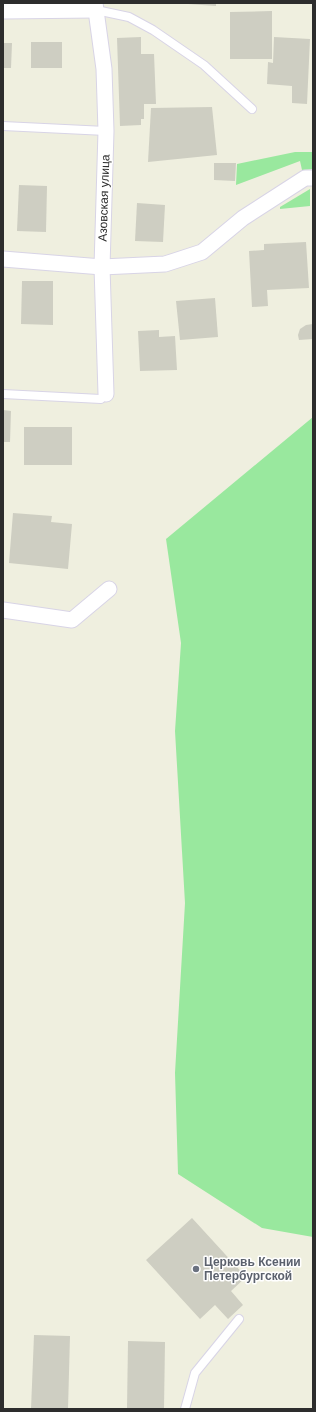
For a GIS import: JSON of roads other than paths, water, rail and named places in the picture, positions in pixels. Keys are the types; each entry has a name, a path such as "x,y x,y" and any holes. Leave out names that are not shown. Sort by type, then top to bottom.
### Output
{"street":[{"path":"3,11 95,6"},
{"name":"Азовская улица","path":"95,6 104,69 106,130 102,267 106,394"},
{"path":"3,259 102,267 165,264 202,252 243,218 305,178 313,178"},
{"path":"3,610 72,620 110,589"}],"lane":[{"path":"95,6 129,17 153,30 204,65 252,109"},
{"path":"3,126 106,130"},
{"path":"3,394 101,399 106,394"},
{"path":"185,1409 195,1373 239,1319"}],"place":[{"name":"Церковь Ксении Петербургской","path":"196,1269"}]}
